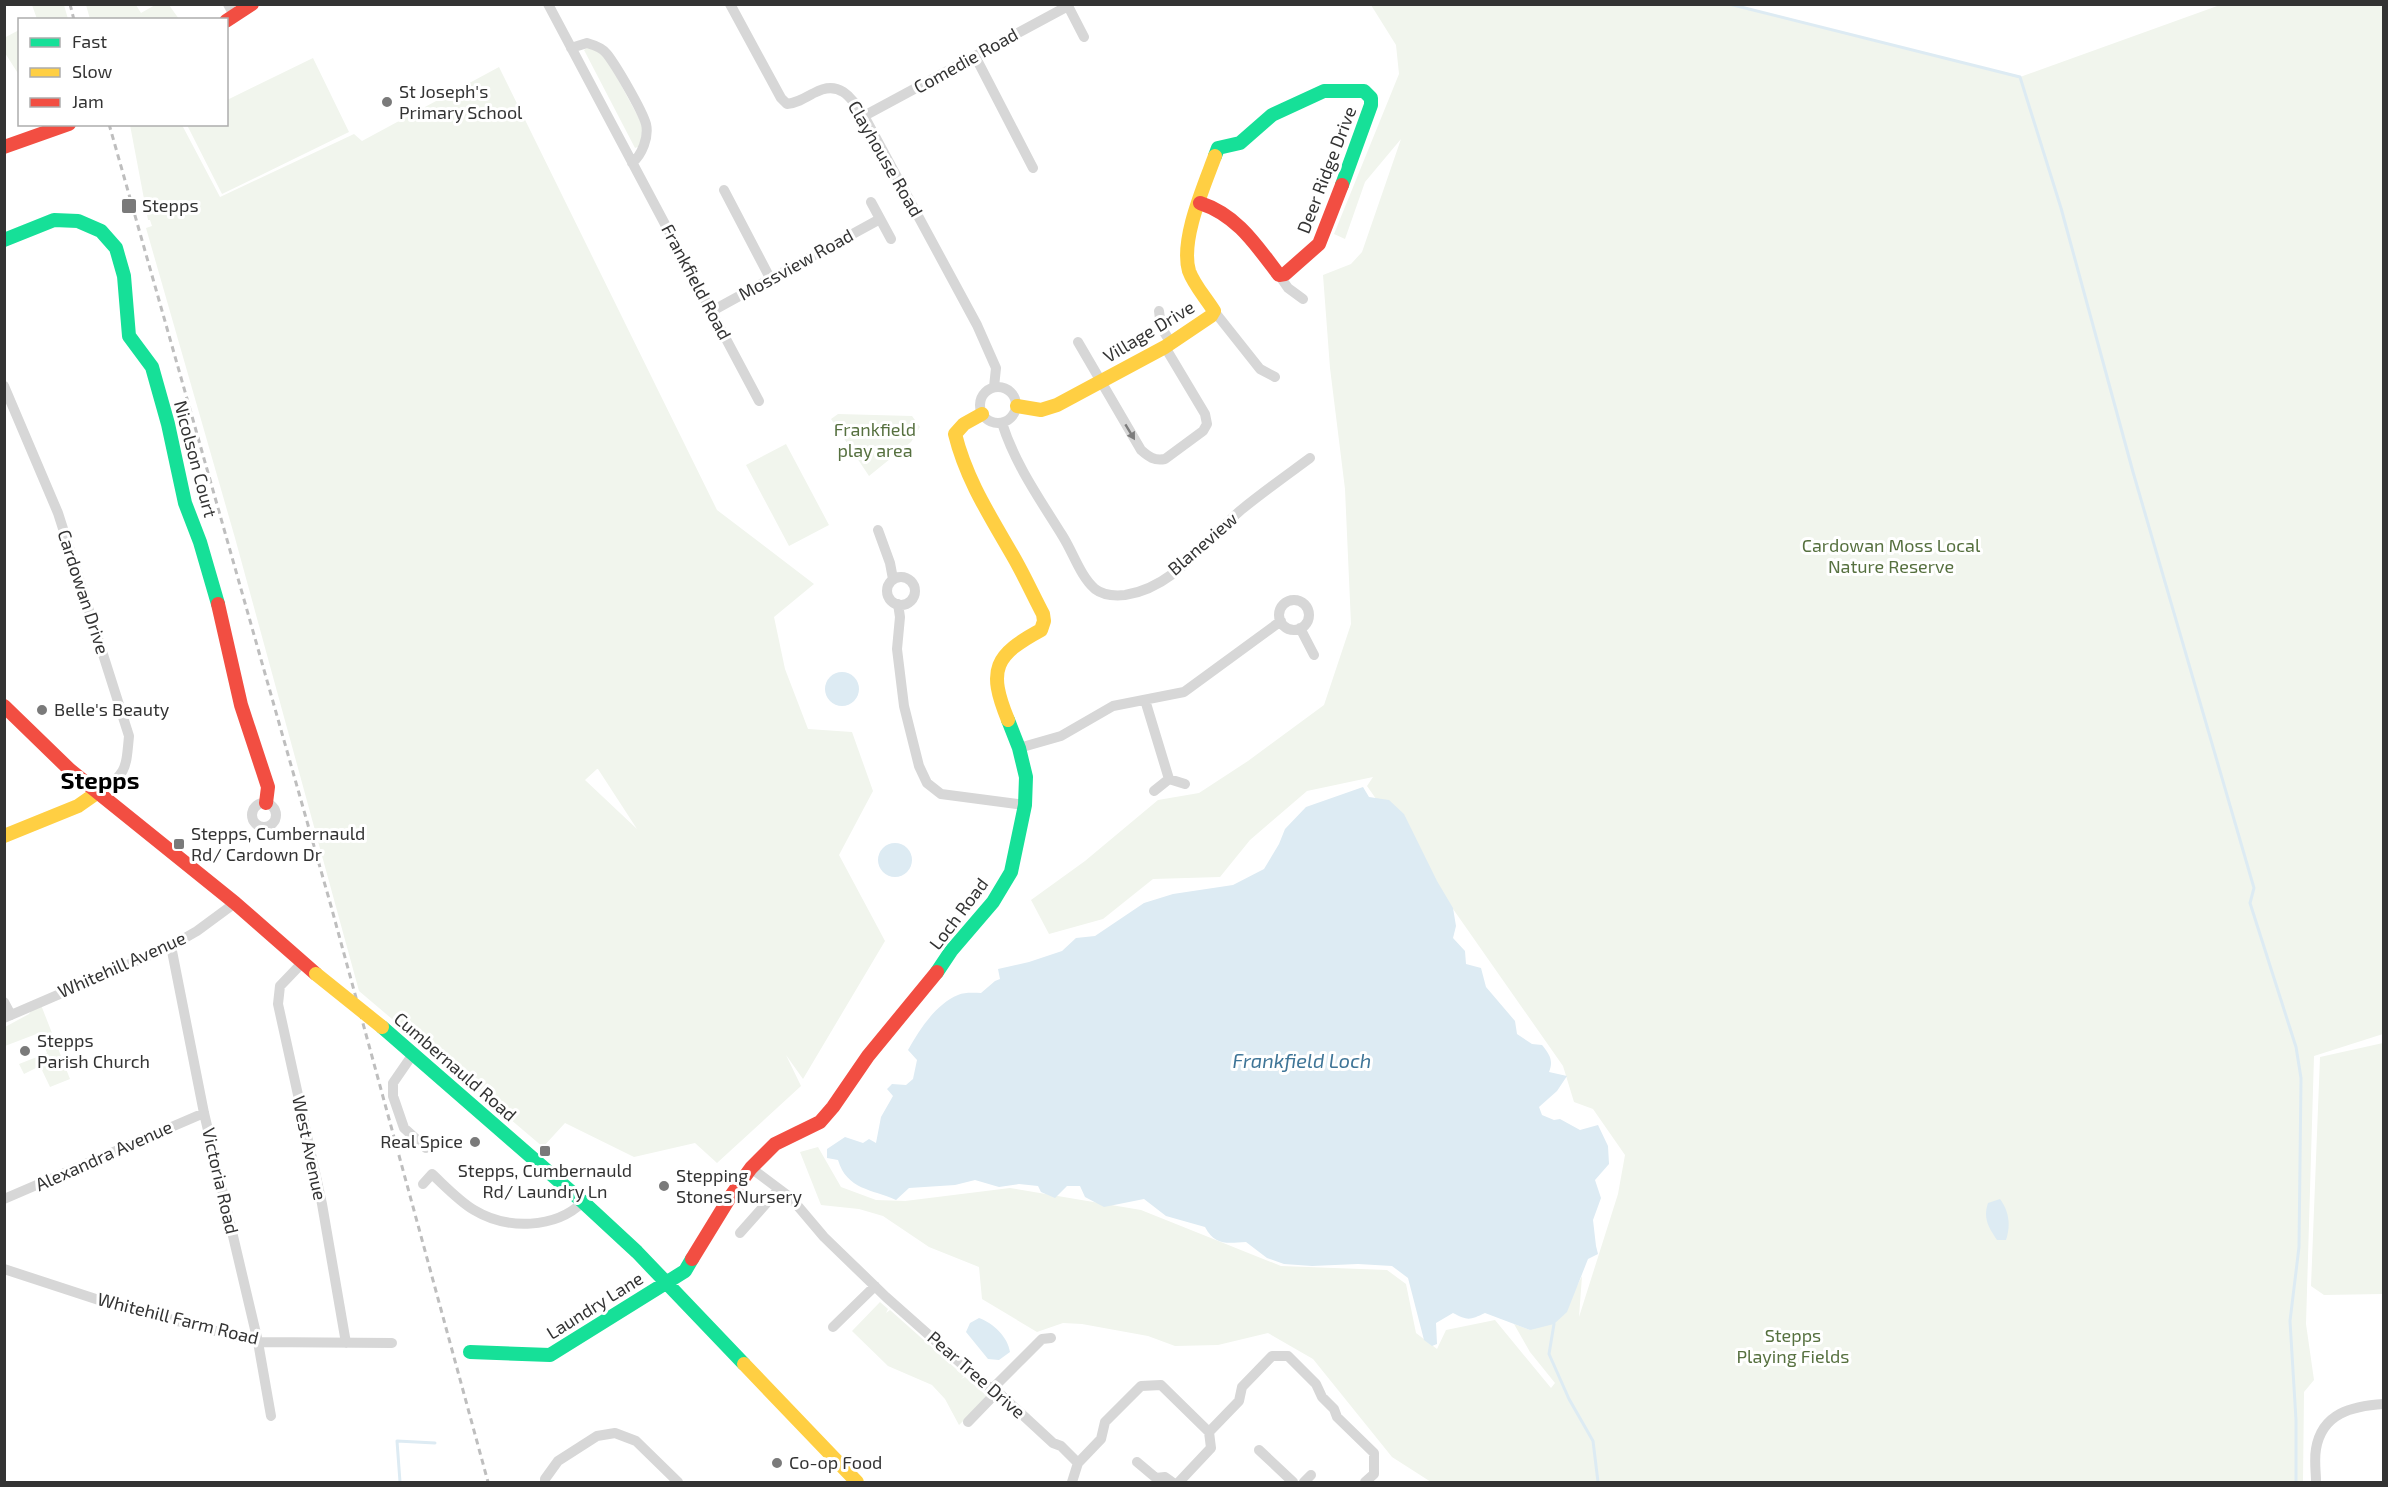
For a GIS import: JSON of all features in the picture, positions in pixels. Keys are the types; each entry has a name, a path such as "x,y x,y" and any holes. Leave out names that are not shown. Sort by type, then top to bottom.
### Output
{"street":[{"path":"229,14 252,4"},
{"name":"Frankfield Road","path":"548,4 759,401"},
{"name":"Clayhouse Road","path":"730,4 781,98 787,104 795,103 821,89 834,88 849,95 864,116 977,326 996,368 994,387"},
{"name":"Comedie Road","path":"864,116 1067,5 1084,37"},
{"path":"571,48 587,43 606,52 646,124 646,136 639,157 632,163"},
{"path":"975,56 1033,168"},
{"name":"Village Drive","path":"1017,406 1041,410 1048,408 1168,345 1211,316 1214,310 1188,270 1186,255 1189,237 1218,148 1240,143 1272,115 1324,91 1358,90 1367,94"},
{"name":"Deer Ridge Drive","path":"1279,275 1289,271 1319,244 1358,147 1371,105 1371,98 1367,94"},
{"path":"4,147 63,126"},
{"path":"724,190 770,278"},
{"path":"871,202 891,239"},
{"path":"1200,203 1213,206 1238,223 1288,288 1303,299"},
{"name":"Mossview Road","path":"712,311 880,219"},
{"name":"Nicolson Court","path":"4,240 54,220 78,221 101,231 116,248 124,276 129,336 152,367 168,424 185,503 203,552 241,705 268,787 266,803"},
{"path":"1214,310 1260,369 1275,376"},
{"path":"1078,342 1141,450 1150,458 1165,459 1203,431 1207,424 1205,414 1168,345 1161,327 1159,311"},
{"path":"994,387 1004,387 1012,392 1017,406 1012,417 1002,423 987,419 982,414 980,406 986,391 994,387"},
{"name":"Cardowan Drive","path":"6,394 58,513 129,736 126,766 114,783 98,792"},
{"name":"Loch Road","path":"666,1283 685,1271 730,1197 751,1168 775,1144 820,1122 868,1056 993,902 1011,872 1025,805 1026,777 1019,748 1000,701 996,673 1003,656 1015,644 1041,630 1044,621 1043,614 1015,559 978,495 958,449 955,434 964,424 982,414"},
{"name":"Blaneview","path":"1002,423 1011,451 1084,574 1096,590 1113,596 1139,593 1160,582 1193,558 1241,511 1310,458"},
{"path":"878,530 890,563 893,579"},
{"path":"898,604 911,600 914,588 906,578 893,579 887,586 888,596 898,604 900,617 897,649 904,706 919,766 927,783 940,794 1025,805"},
{"path":"1019,748 1061,736 1113,706 1184,692 1281,621 1282,606 1290,601 1300,601 1309,612 1307,622 1300,628 1291,629 1281,621"},
{"path":"1300,628 1314,656"},
{"path":"1145,700 1169,778"},
{"name":"Cumbernauld Road","path":"4,706 69,770 235,903 583,1202 637,1252 857,1482"},
{"path":"1169,778 1185,784"},
{"path":"1154,790 1169,778"},
{"path":"4,836 78,806 98,792"},
{"name":"Whitehill Avenue","path":"8,1017 171,946 197,931 235,903"},
{"name":"Victoria Road","path":"171,946 204,1113 258,1342 271,1416"},
{"name":"West Avenue","path":"303,962 280,986 278,1004 322,1204 346,1343"},
{"path":"4,1002 8,1017"},
{"path":"413,1054 393,1083 393,1096 404,1128 426,1148"},
{"name":"Alexandra Avenue","path":"4,1199 204,1113"},
{"name":"Pear Tree Drive","path":"751,1168 791,1198 824,1237 875,1286 1078,1463"},
{"path":"423,1184 432,1174 473,1210 501,1222 531,1223 553,1220 573,1212 583,1202"},
{"path":"740,1233 779,1189"},
{"name":"Whitehill Farm Road","path":"4,1269 108,1303 258,1342 392,1343"},
{"name":"Laundry Lane","path":"470,1352 550,1355 666,1283"},
{"path":"833,1327 875,1286"},
{"path":"968,1422 1042,1339 1052,1338"},
{"path":"1209,1432 1239,1401 1242,1387 1272,1356 1288,1356 1316,1384 1322,1397 1334,1409 1337,1417 1374,1453 1374,1474 1365,1482"},
{"path":"1072,1482 1078,1463 1101,1439 1105,1422 1141,1386 1161,1385 1209,1432 1211,1448 1179,1482"},
{"path":"2316,1482 2316,1449 2323,1428 2338,1414 2359,1406 2384,1404"},
{"path":"545,1482 558,1461 597,1436 615,1433 636,1441 678,1482"},
{"path":"1259,1450 1293,1482"},
{"path":"1137,1462 1156,1478 1165,1477 1172,1482"}],"green space":[{"path":"32,5 64,5 68,18 37,18"},
{"path":"86,5 136,5 141,13 155,5 169,5 178,18 90,18"},
{"name":"Cardowan Moss Local Nature Reserve","path":"1371,5 1729,5 2020,77 2220,5 2383,5 2383,1034 2314,1056 2306,1324 2314,1380 2304,1392 2303,1482 1431,1482 1392,1457 1313,1359 1268,1333 1218,1345 1175,1346 1148,1336 1082,1324 1063,1323 1037,1332 982,1299 979,1267 929,1247 883,1216 859,1209 821,1205 800,1152 818,1147 841,1187 876,1200 905,1201 1010,1188 1141,1210 1281,1266 1387,1270 1406,1284 1416,1333 1437,1349 1446,1330 1495,1320 1551,1388 1555,1383 1530,1352 1514,1324 1530,1330 1577,1286 1582,1276 1579,1317 1618,1194 1625,1155 1593,1109 1574,1102 1563,1066 1367,786 1373,777 1307,791 1250,840 1220,877 1153,879 1103,919 1049,934 1031,900 1085,861 1158,800 1199,793 1248,761 1324,705 1351,624 1345,489 1330,368 1323,275 1351,264 1362,252 1401,139 1365,182 1345,239 1334,234 1399,74 1396,45"},
{"path":"18,31 18,73 5,53 4,38"},
{"path":"592,48 606,57 643,126 640,146 635,148 584,50"},
{"path":"313,58 349,132 222,194 188,126 228,126 228,100"},
{"path":"499,67 717,510 814,584 774,617 785,669 808,729 852,732 873,791 839,855 885,941 803,1079 786,1055 801,1086 717,1163 695,1143 634,1157 565,1123 543,1147 359,991 235,538 146,228 152,226 148,220 130,126 183,126 220,197 354,134 362,141","holes":["597,769 598,769 637,829 585,780"]},
{"name":"Frankfield play area","path":"838,414 912,416 920,427 911,442 869,476 831,419"},
{"path":"786,444 829,525 789,546 746,465"},
{"path":"41,1005 70,1079 50,1087 40,1066 24,1074 19,1064 47,1053 39,1033 5,1046 5,1027"},
{"path":"2383,1043 2383,1294 2324,1295 2311,1286 2320,1057"},
{"path":"880,1302 888,1309 886,1313 890,1310 964,1376 961,1379 965,1377 988,1397 959,1425 945,1399 932,1385 888,1366 852,1331"}],"water":[{"path":"842,672 854,677 859,689 854,701 842,706 830,701 825,689 830,677"},
{"name":"Frankfield Loch","path":"1363,787 1369,797 1389,800 1404,814 1453,908 1456,926 1453,938 1465,951 1466,964 1481,968 1486,987 1515,1021 1517,1034 1532,1044 1542,1045 1545,1048 1551,1061 1549,1072 1567,1076 1557,1091 1539,1107 1542,1115 1554,1120 1560,1119 1580,1130 1598,1125 1608,1146 1609,1164 1595,1180 1601,1198 1593,1220 1598,1254 1588,1259 1567,1312 1554,1324 1530,1330 1485,1313 1469,1319 1453,1313 1436,1323 1437,1344 1432,1346 1424,1340 1408,1278 1392,1266 1284,1264 1267,1258 1246,1242 1227,1243 1217,1240 1205,1227 1166,1216 1144,1199 1104,1207 1085,1197 1080,1186 1067,1186 1055,1198 1041,1192 1038,1186 1019,1184 999,1187 975,1180 955,1185 909,1188 896,1200 854,1183 842,1170 838,1160 827,1158 827,1149 845,1137 863,1143 869,1139 876,1143 881,1117 893,1096 887,1089 892,1084 906,1085 913,1079 917,1060 908,1050 929,1018 950,999 964,993 981,993 1000,979 998,969 1062,951 1076,938 1095,936 1144,903 1173,894 1233,885 1264,869 1285,829 1306,807"},
{"path":"895,843 907,848 912,860 907,872 895,877 883,872 878,860 883,848"},
{"path":"2000,1199 2008,1218 2006,1240 1997,1240 1986,1218 1988,1203"},
{"path":"979,1318 994,1327 1009,1346 1010,1352 999,1360 988,1359 966,1332 970,1323"}],"waterway":[{"path":"1729,4 2020,77 2061,208 2133,472 2254,888 2250,903 2296,1047 2301,1078 2299,1247 2290,1321 2296,1420 2296,1482"},
{"path":"1554,1324 1549,1354 1569,1399 1593,1441 1598,1482"},
{"path":"400,1482 397,1441 435,1443"}],"railway":[{"path":"70,4 74,18"},
{"path":"110,126 331,906 488,1482"}],"traffic: fast":[{"path":"1215,156 1218,148 1240,143 1272,115 1324,91 1364,91 1371,98 1371,105 1342,185"},
{"path":"4,240 54,220 78,221 101,231 116,248 124,276 129,336 152,367 168,424 185,503 200,542 218,604"},
{"path":"937,972 951,951 993,902 1011,872 1025,805 1026,777 1019,748 1008,720"},
{"path":"382,1027 637,1252 744,1364"},
{"path":"470,1352 550,1355 685,1271 692,1259"}],"traffic: slow":[{"path":"1017,406 1041,410 1057,405 1165,347 1211,316 1214,311 1191,276 1187,258 1194,213 1215,156"},
{"path":"982,414 964,424 955,434 960,451 979,497 1021,570 1043,614 1044,621 1041,630 1013,647 999,665 998,688 1008,720"},
{"path":"4,836 78,806 98,792"},
{"path":"316,974 382,1027"},
{"path":"744,1364 857,1482"}],"traffic: jam":[{"path":"228,20 252,4"},
{"path":"4,147 63,126"},
{"path":"1200,203 1225,215 1245,232 1279,275 1285,274 1319,244 1342,185"},
{"path":"218,604 241,705 268,787 266,803"},
{"path":"4,706 70,770 235,903 316,974"},
{"path":"692,1259 730,1197 751,1168 775,1144 820,1122 868,1056 937,972"}],"place":[{"name":"St Joseph's Primary School","path":"387,102"},
{"name":"Stepps","path":"129,206"},
{"name":"Belle's Beauty","path":"42,710"},
{"name":"Stepps, Cumbernauld Rd/ Cardown Dr","path":"179,844"},
{"name":"Stepps Parish Church","path":"25,1051"},
{"name":"Real Spice","path":"475,1142"},
{"name":"Stepps, Cumbernauld Rd/ Laundry Ln","path":"545,1151"},
{"name":"Stepping Stones Nursery","path":"664,1186"},
{"name":"Co-op Food","path":"777,1463"}],"district":[{"name":"Stepps","path":"100,781"}],"park label":[{"name":"Stepps Playing Fields","path":"1793,1346"}]}
